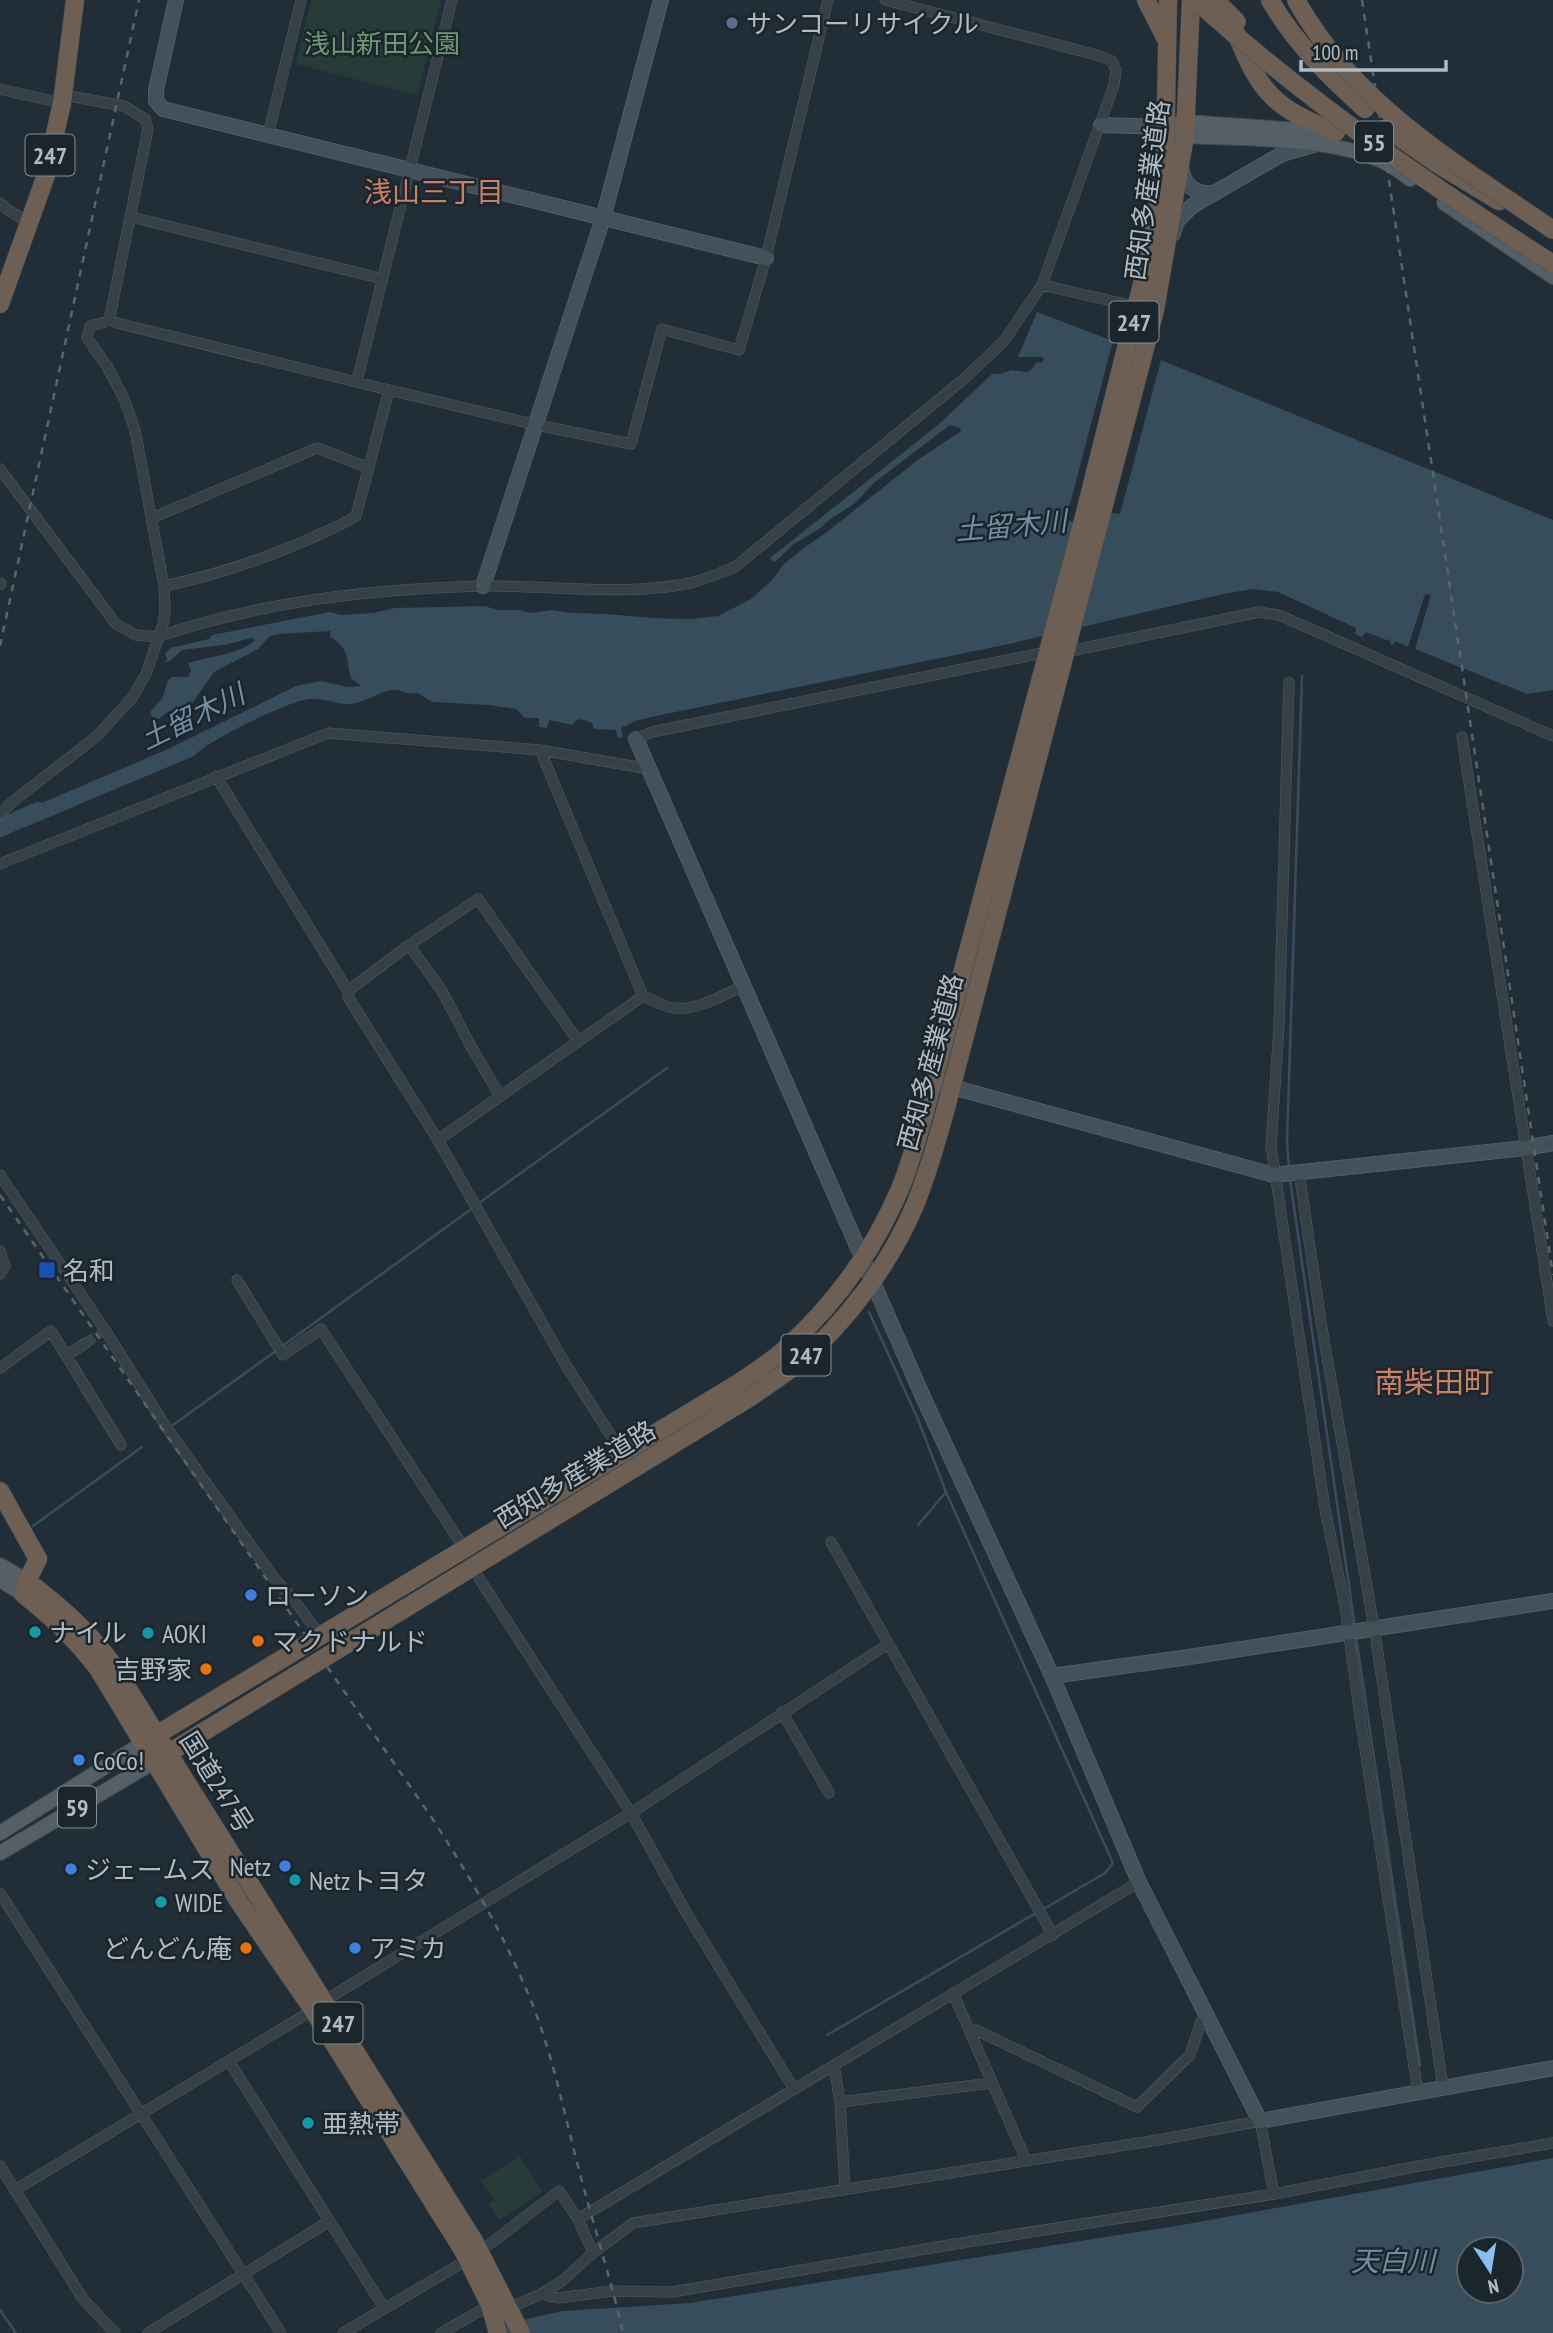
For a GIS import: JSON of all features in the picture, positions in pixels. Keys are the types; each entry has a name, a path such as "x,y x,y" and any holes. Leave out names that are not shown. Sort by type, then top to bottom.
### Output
{"highway":[{"name":"247","path":"0,304 46,177 62,99 75,0"},
{"path":"1146,0 1168,42"},
{"name":"西知多産業道路","path":"161,1757 749,1398 798,1363 841,1320 873,1280 914,1207 929,1169 952,1087 1057,648 1085,513 1146,308 1165,161 1168,0"},
{"path":"1224,0 1248,64 1263,88 1308,121 1336,132"},
{"path":"1270,0 1295,37 1329,75 1387,128 1475,188 1553,231"},
{"path":"1296,0 1312,27 1340,64 1390,115 1553,231"},
{"path":"1200,1 1448,186 1553,254"},
{"path":"1200,1 1257,54 1343,122 1424,180 1553,264"},
{"name":"西知多産業道路","path":"150,1739 737,1384 783,1351 824,1311 864,1259 900,1189 914,1152 1057,648 1103,509 1146,308 1181,162 1200,1"},
{"path":"0,1492 38,1559 25,1587"},
{"name":"国道247号","path":"25,1587 59,1606 91,1635 111,1662 161,1757 318,2005 474,2241 521,2333"},
{"name":"国道247号","path":"318,2005 464,2252 494,2320"}],"main road":[{"name":"55","path":"1166,127 1262,140 1319,144 1358,153 1388,164 1553,277"},
{"name":"55","path":"1186,129 1336,132 1384,145 1490,218 1553,254"},
{"path":"0,1565 25,1587"},
{"path":"0,1580 25,1587"},
{"name":"59","path":"0,1833 150,1739"},
{"name":"59","path":"0,1853 161,1757"}],"street":[{"path":"176,0 156,90 156,101 163,109 766,258"},
{"path":"268,135 301,0"},
{"path":"357,381 452,0"},
{"path":"483,586 603,218 661,0"},
{"path":"0,814 97,736 132,698 146,674 163,624 164,586 135,430 125,401 107,366 87,338 90,327 109,321 537,425 631,444 662,329 739,350 766,258 828,0"},
{"path":"0,469 116,624 136,635 157,637 329,596 483,586 647,589 692,583 735,567 965,377 1004,341 1042,285 1114,85 1116,69 1112,61 1048,41 885,0"},
{"path":"0,89 124,106 145,119 148,129 109,321"},
{"path":"1101,125 1166,127"},
{"path":"1262,140 1270,152 1266,163"},
{"path":"1042,285 1146,308 1177,221 1192,206 1293,149 1319,144"},
{"path":"1181,162 1184,178 1190,187 1201,193 1216,192"},
{"path":"3,210 28,222"},
{"path":"131,216 383,279"},
{"path":"164,586 207,577 265,557 356,516 389,390"},
{"path":"152,518 317,448 369,468"},
{"path":"1274,2194 1260,2121 1139,1882 1052,1676 923,1397 636,739 652,732 1057,648 1259,612 1279,615 1553,736"},
{"path":"1289,682 1279,1027 1271,1146 1325,1509 1349,1631 1418,2092"},
{"path":"0,864 328,733 540,750 649,769"},
{"path":"1462,737 1553,1321"},
{"path":"540,750 643,996 674,1009 685,1008 711,1001 743,986"},
{"path":"216,776 348,991 348,997 438,1140 567,1367 634,1470"},
{"path":"348,991 409,945 478,899 578,1041"},
{"path":"409,945 442,990 500,1096"},
{"path":"438,1140 643,996"},
{"path":"933,1082 1274,1175 1553,1143"},
{"path":"1300,1172 1319,1310 1374,1627 1443,2087"},
{"path":"0,1175 105,1330 164,1424 274,1578 320,1635"},
{"path":"0,1251 5,1266 0,1274"},
{"path":"237,1280 283,1355 321,1329 464,1548 472,1566 631,1813 687,1913 794,2089"},
{"path":"0,1368 51,1331 121,1445"},
{"path":"67,1355 86,1343"},
{"path":"831,1542 1053,1935"},
{"path":"1052,1676 1553,1601"},
{"path":"15,2190 631,1813 888,1644"},
{"path":"782,1712 829,1793"},
{"path":"578,2219 1139,1882"},
{"path":"0,1892 281,2333"},
{"path":"953,1993 1026,2160"},
{"path":"970,2030 976,2030 1137,2107 1190,2055 1201,2022 1206,2018"},
{"path":"229,2061 384,2308"},
{"path":"834,2065 840,2102 845,2189"},
{"path":"511,2311 562,2281 633,2223 1164,2139 1553,2068"},
{"path":"840,2102 991,2083"},
{"path":"541,2294 558,2298 612,2291 673,2292 1274,2194 1553,2143"},
{"path":"0,2166 83,2299 115,2333"},
{"path":"490,2244 559,2191 578,2219 593,2253"},
{"path":"148,2333 328,2222"},
{"path":"343,2333 457,2266"},
{"path":"441,2333 494,2320"}],"green space":[{"name":"浅山新田公園","path":"311,0 441,0 417,95 296,64"},
{"path":"520,2156 542,2192 499,2220 488,2204 494,2200 480,2181"}],"water":[{"path":"1037,312 1113,341 1066,519 1073,522 1120,514 1161,360 1553,520 1553,690 1527,694 1415,649 1431,595 1425,594 1408,647 1395,641 1393,645 1390,644 1391,639 1389,641 1366,632 1362,637 1355,634 1356,628 1278,592 1253,589 1009,644 651,717 621,728 623,737 618,738 616,730 594,729 592,723 581,719 573,725 549,720 547,728 539,727 539,718 525,718 516,709 432,702 418,693 395,690 351,704 309,699 249,722 194,756 23,828 16,814 168,749 296,686 321,681 347,687 361,686 351,678 344,650 330,637 330,631 278,634 270,636 258,649 214,672 186,712 179,714 171,710 154,720 150,712 162,699 168,680 172,677 188,677 191,671 188,663 233,652 255,640 251,638 224,645 182,650 165,662 165,654 170,648 209,639 212,635 330,612 342,615 395,608 485,606 497,610 530,613 551,610 691,619 718,616 751,599 772,580 784,564 804,548 919,459 961,431 960,428 950,425 875,482 854,504 794,544 775,562 772,561 770,558 938,425 992,374 1012,370 1026,372 1036,363 1043,362 1042,357 1018,357"},
{"name":"天白川","path":"1553,2158 1553,2333 491,2333 526,2319 563,2311 690,2303 1182,2225"}],"waterway":[{"path":"1289,1169 1287,1142 1302,676"},
{"name":"土留木川","path":"0,828 38,811"},
{"path":"479,1203 667,1068"},
{"path":"1290,1180 1355,1627"},
{"path":"281,1347 474,1207"},
{"path":"869,1312 917,1417 946,1492 918,1525"},
{"path":"173,1425 276,1351"},
{"path":"33,1526 142,1447"},
{"path":"946,1492 1113,1863 1105,1873 1042,1910"},
{"path":"1356,1637 1420,2065"},
{"path":"827,2035 1036,1913"},
{"path":"0,2310 16,2333"}],"tunnel":[{"path":"86,1343 105,1330"}],"railway":[{"path":"0,646 139,0"},
{"path":"1362,0 1553,1275"},
{"path":"0,1195 430,1815 488,1910 513,1960 542,2032 623,2333"}],"place":[{"name":"サンコーリサイクル","path":"732,23"},
{"name":"名和","path":"47,1270"},
{"name":"ローソン","path":"251,1595"},
{"name":"ナイル","path":"35,1632"},
{"name":"AOKI","path":"148,1633"},
{"name":"マクドナルド","path":"258,1641"},
{"name":"吉野家","path":"206,1669"},
{"name":"CoCo!","path":"79,1760"},
{"name":"Netz","path":"285,1866"},
{"name":"ジェームス","path":"71,1869"},
{"name":"Netzトヨタ","path":"295,1880"},
{"name":"WIDE","path":"161,1902"},
{"name":"どんどん庵","path":"246,1948"},
{"name":"アミカ","path":"355,1948"},
{"name":"亜熱帯","path":"308,2123"}],"district":[{"name":"浅山三丁目","path":"434,191"},
{"name":"南柴田町","path":"1434,1381"}]}
